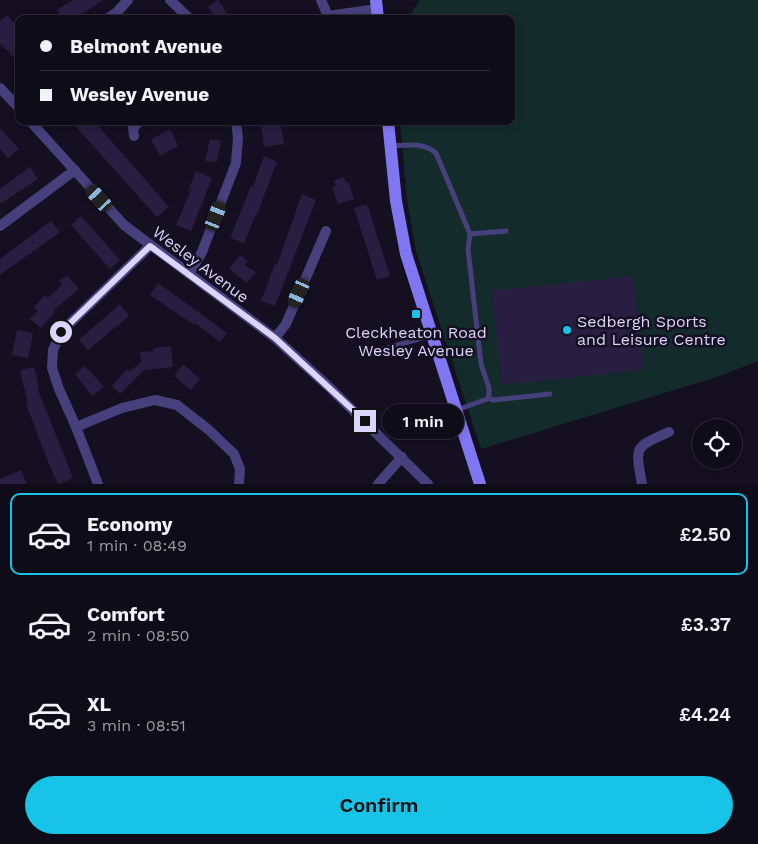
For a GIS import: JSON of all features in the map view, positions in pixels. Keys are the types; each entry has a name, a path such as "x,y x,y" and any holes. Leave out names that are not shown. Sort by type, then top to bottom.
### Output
{"street":[{"path":"113,15 128,0"},
{"path":"170,0 186,15"},
{"path":"321,0 328,15"},
{"path":"335,15 377,9"},
{"path":"0,88 15,104"},
{"name":"Wesley Avenue","path":"34,125 124,225 275,338 402,457 428,484"},
{"path":"134,136 133,128 136,125"},
{"path":"188,274 202,252 236,163 238,138 236,125"},
{"path":"388,125 396,202 406,254 480,484"},
{"path":"0,226 75,170"},
{"path":"275,338 286,324 326,231"},
{"path":"98,484 59,389 52,368 53,350 61,332 150,246"},
{"path":"76,427 122,408 155,400 177,405 209,430 234,454 240,468 239,484"},
{"path":"642,484 637,457 638,450 642,444 669,432"},
{"path":"378,484 402,457"}],"lane":[{"path":"390,146 412,145 429,147 436,153 470,234 468,249 481,364 489,388 488,398"},
{"path":"470,234 506,231"},
{"path":"364,349 380,350 433,335"},
{"path":"457,410 488,398 493,400 550,394"}],"green space":[{"path":"420,0 758,0 758,361 720,376 481,449 416,251 407,199 400,125 515,125 515,15 410,15"}],"building":[{"path":"73,0 103,0 80,15 60,15 57,10"},
{"path":"218,0 228,15 213,15 208,7"},
{"path":"7,15 15,24 15,59 0,43 0,21"},
{"path":"75,125 97,125 169,207 157,217"},
{"path":"261,125 281,125 284,144 264,147"},
{"path":"0,128 19,149 8,158 0,149"},
{"path":"170,129 178,146 160,156 151,140"},
{"path":"210,139 221,141 217,162 205,161"},
{"path":"264,156 277,162 244,243 230,238 251,186 253,187"},
{"path":"30,167 38,179 0,204 0,189"},
{"path":"196,171 212,178 191,231 176,225 192,188 188,192"},
{"path":"344,177 346,183 349,183 354,199 338,204 332,187 336,186 334,180"},
{"path":"302,194 316,200 275,306 261,301 275,264 277,265"},
{"path":"367,204 390,276 377,280 354,208"},
{"path":"81,216 120,260 110,269 71,225"},
{"path":"51,221 60,232 0,275 0,259"},
{"path":"240,255 248,261 244,265 256,272 247,283 229,269"},
{"path":"67,275 79,289 54,310 55,312 41,328 30,319 38,311 34,307 45,295 48,298 62,285 59,281"},
{"name":"Sedbergh Sports and Leisure Centre","path":"633,276 643,370 502,385 492,291"},
{"path":"158,283 227,333 220,342 195,323 194,325 150,295"},
{"path":"120,304 129,316 88,350 79,340"},
{"path":"17,330 33,333 28,358 12,355"},
{"path":"171,346 173,367 144,370 120,394 112,386 127,369 129,372 141,362 140,352 154,351 154,348"},
{"path":"183,364 200,379 191,390 174,376"},
{"path":"85,366 104,387 92,396 75,374"},
{"path":"34,367 39,387 37,388 73,478 59,484 49,464 26,404 28,403 20,370"},
{"path":"21,470 27,484 0,484 0,479"}],"place":[{"name":"Cleckheaton Road Wesley Avenue","path":"416,314"},
{"name":"Sedbergh Sports and Leisure Centre","path":"567,330"}],"route":[{"path":"61,332 150,246 275,338 365,421"}]}
